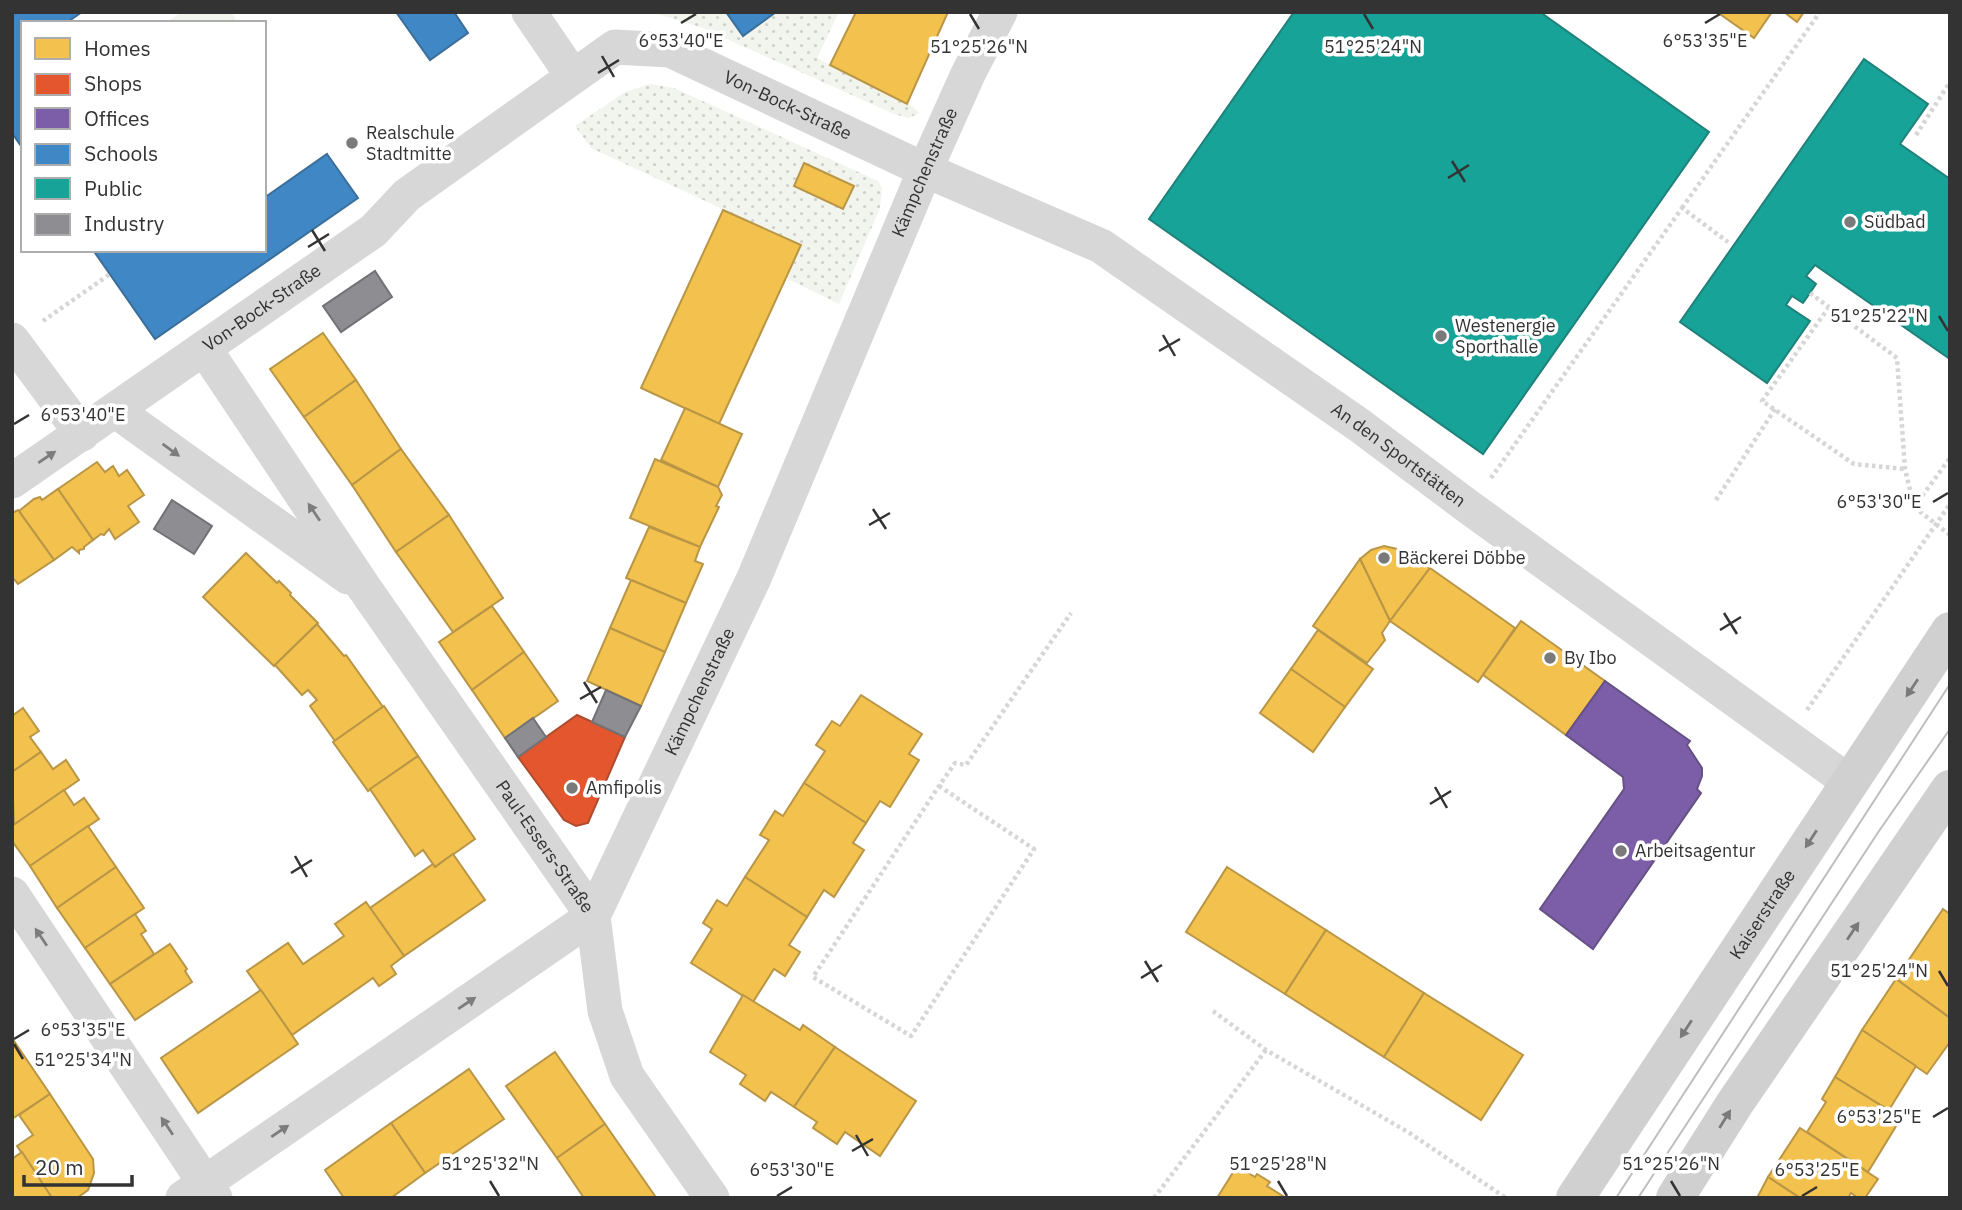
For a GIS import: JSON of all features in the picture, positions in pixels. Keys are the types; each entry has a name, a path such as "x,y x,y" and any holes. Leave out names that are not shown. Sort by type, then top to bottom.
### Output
{"main road":[{"name":"Kaiserstraße","path":"1575,1198 1950,631"},
{"path":"1675,1198 1735,1103 1950,789"}],"street":[{"path":"529,12 572,75"},
{"name":"Kämpchenstraße","path":"201,1193 593,916 754,578 925,170 968,74 1000,12"},
{"name":"Von-Bock-Straße","path":"12,481 373,231 407,195 572,75 615,47 670,50 925,170"},
{"name":"An den Sportstätten","path":"925,170 1101,246 1359,425 1849,782"},
{"path":"12,340 82,434"},
{"name":"Paul-Essers-Straße","path":"204,348 365,589 593,916 605,1011 627,1076 712,1198"},
{"name":"Paul-Essers-Straße","path":"116,411 365,589"},
{"path":"12,894 201,1193"}],"path":[{"path":"1470,508 1820,12"},
{"path":"1916,135 1950,82"},
{"path":"1682,208 1728,242"},
{"path":"52,314 110,274"},
{"path":"1810,293 1898,358 1905,469 1914,507 1950,535"},
{"path":"1829,307 1762,401 1854,464 1905,469"},
{"path":"1716,500 1775,409"},
{"path":"1914,507 1950,458"},
{"path":"1788,737 1950,504"},
{"path":"939,786 1034,849 911,1036 813,977 939,786 955,763 967,765 1071,613"},
{"path":"1213,1011 1266,1050 1408,1132 1506,1198"},
{"path":"1154,1198 1266,1050"}],"shaded area":[{"path":"181,12 231,12 237,21 169,21"},
{"path":"651,12 726,12 743,35 776,12 839,12 817,58 912,106 919,113 909,118 894,114 700,27"},
{"path":"650,84 674,88 878,181 882,188 880,208 839,304 786,278 800,245 591,148 575,126 625,92"}],"building: Homes":[{"path":"856,12 948,12 907,104 830,65"},
{"path":"1717,12 1772,12 1754,38"},
{"path":"1784,12 1804,12 1797,22"},
{"path":"804,163 854,186 843,209 794,186"},
{"path":"723,210 801,245 719,424 641,388"},
{"path":"323,333 356,380 304,417 270,369"},
{"path":"356,380 401,449 352,485 304,417"},
{"path":"685,408 742,434 718,487 661,460"},
{"path":"401,449 449,515 396,552 352,485"},
{"path":"655,459 718,487 722,495 716,506 719,507 700,547 630,518"},
{"path":"97,462 105,472 113,466 119,476 127,470 144,495 128,506 139,522 115,539 109,529 104,535 101,534 93,540 58,489"},
{"path":"58,489 93,540 79,550 79,553 72,547 54,560 19,511 34,499 40,497 42,500"},
{"path":"18,510 54,560 18,584 12,577 12,513"},
{"path":"449,515 503,598 453,632 396,552"},
{"path":"649,527 700,547 695,561 703,564 686,603 626,578"},
{"path":"1384,546 1406,551 1430,568 1390,621 1360,559 1371,550"},
{"path":"246,553 277,583 279,581 318,623 274,666 203,597"},
{"path":"1360,559 1390,621 1382,633 1385,640 1367,663 1313,626"},
{"path":"1430,568 1515,628 1478,682 1390,621"},
{"path":"631,580 686,603 665,652 610,628"},
{"path":"492,606 524,652 472,690 439,642"},
{"path":"1521,621 1605,681 1566,735 1483,675"},
{"path":"317,624 344,656 346,655 383,707 335,741 310,706 317,700 308,690 302,695 275,665"},
{"path":"610,628 665,652 641,706 587,681"},
{"path":"1318,630 1373,669 1345,707 1291,669"},
{"path":"524,652 558,701 505,738 472,690"},
{"path":"1291,669 1345,707 1313,752 1260,713"},
{"path":"861,695 922,734 909,754 919,760 890,807 880,801 866,823 804,783 825,751 816,745 832,721 840,726"},
{"path":"384,706 418,756 368,791 333,742"},
{"path":"23,708 39,731 30,737 41,752 12,772 12,716"},
{"path":"41,752 53,769 66,760 79,780 14,825 12,772"},
{"path":"418,756 475,839 435,867 423,850 415,856 370,789"},
{"path":"804,783 866,823 853,843 864,850 834,897 824,890 807,917 745,877 769,840 760,835 775,811 783,816"},
{"path":"64,790 74,805 84,798 99,819 30,866 12,841 12,826"},
{"path":"88,826 116,867 57,908 30,866"},
{"path":"453,854 485,900 404,956 370,908 433,864 435,867"},
{"path":"116,867 144,908 85,948 57,908"},
{"path":"1227,867 1326,930 1285,994 1186,932"},
{"path":"745,877 807,917 789,945 800,952 785,976 774,969 753,1002 691,963 712,929 703,923 717,900 727,906"},
{"path":"366,902 404,956 391,966 396,974 379,986 373,978 292,1035 247,971 288,943 303,964 344,936 335,924"},
{"path":"1943,909 1950,914 1949,1017 1896,979"},
{"path":"135,914 146,931 141,934 154,954 110,984 85,948"},
{"path":"1326,930 1424,993 1384,1057 1285,994"},
{"path":"170,944 187,969 185,971 192,982 135,1020 110,984"},
{"path":"1896,979 1950,1018 1950,1042 1927,1074 1862,1030"},
{"path":"261,990 298,1044 198,1113 161,1058"},
{"path":"1424,993 1523,1055 1481,1120 1384,1057"},
{"path":"743,995 800,1030 803,1025 835,1047 794,1107 771,1092 765,1101 740,1084 746,1075 710,1052"},
{"path":"1862,1030 1916,1066 1889,1110 1835,1077"},
{"path":"12,1038 50,1094 12,1119"},
{"path":"835,1047 916,1101 880,1156 845,1132 837,1144 813,1128 817,1122 794,1107"},
{"path":"555,1052 605,1124 557,1158 506,1086"},
{"path":"469,1069 504,1119 425,1173 391,1123"},
{"path":"1835,1077 1901,1118 1868,1172 1807,1132 1826,1102 1822,1099"},
{"path":"50,1094 93,1159 94,1173 88,1190 77,1198 52,1198 17,1146 33,1135 19,1115"},
{"path":"391,1123 425,1173 391,1198 344,1198 325,1170"},
{"path":"605,1124 655,1196 652,1198 584,1198 557,1158"},
{"path":"1800,1128 1878,1179 1865,1198 1858,1198 1851,1193 1848,1198 1800,1198 1768,1177"},
{"path":"22,1152 52,1198 12,1198 12,1159"},
{"path":"1237,1166 1270,1182 1267,1186 1286,1198 1217,1198"},
{"path":"1768,1177 1800,1198 1757,1198"}],"building: Shops":[{"name":"Amfipolis","path":"577,715 625,737 588,823 576,826 564,820 518,757"}],"building: Offices":[{"name":"Arbeitsagentur","path":"1605,681 1690,741 1687,745 1702,768 1702,776 1697,789 1701,793 1593,949 1540,909 1624,789 1623,777 1566,735"}],"building: Schools":[{"path":"12,12 82,12 69,21 21,21 21,146 12,133"},
{"path":"396,12 454,12 468,33 430,60"},
{"path":"726,12 776,12 743,36"},
{"path":"327,154 358,198 155,339 94,252 266,252 266,197"}],"building: Public":[{"name":"Westenergie Sporthalle","path":"1294,12 1540,12 1709,132 1483,454 1149,219"},
{"name":"Südbad","path":"1864,59 1928,104 1900,144 1950,179 1950,359 1815,265 1806,276 1816,284 1803,303 1792,296 1786,305 1810,321 1767,383 1680,322"}],"building: Industry":[{"path":"375,271 392,297 341,332 323,306"},
{"path":"172,500 212,526 194,554 154,529"},
{"path":"606,690 641,706 625,737 592,722"},
{"path":"533,718 546,737 518,757 505,738"}],"tram line":[{"path":"1616,1198 1950,684"},
{"path":"1638,1198 1879,831 1950,729"}],"place":[{"name":"Realschule Stadtmitte","path":"352,143"},
{"name":"Südbad","path":"1850,222"},
{"name":"Westenergie Sporthalle","path":"1441,336"},
{"name":"Bäckerei Döbbe","path":"1384,558"},
{"name":"By Ibo","path":"1550,658"},
{"name":"Amfipolis","path":"572,788"},
{"name":"Arbeitsagentur","path":"1621,851"}]}
